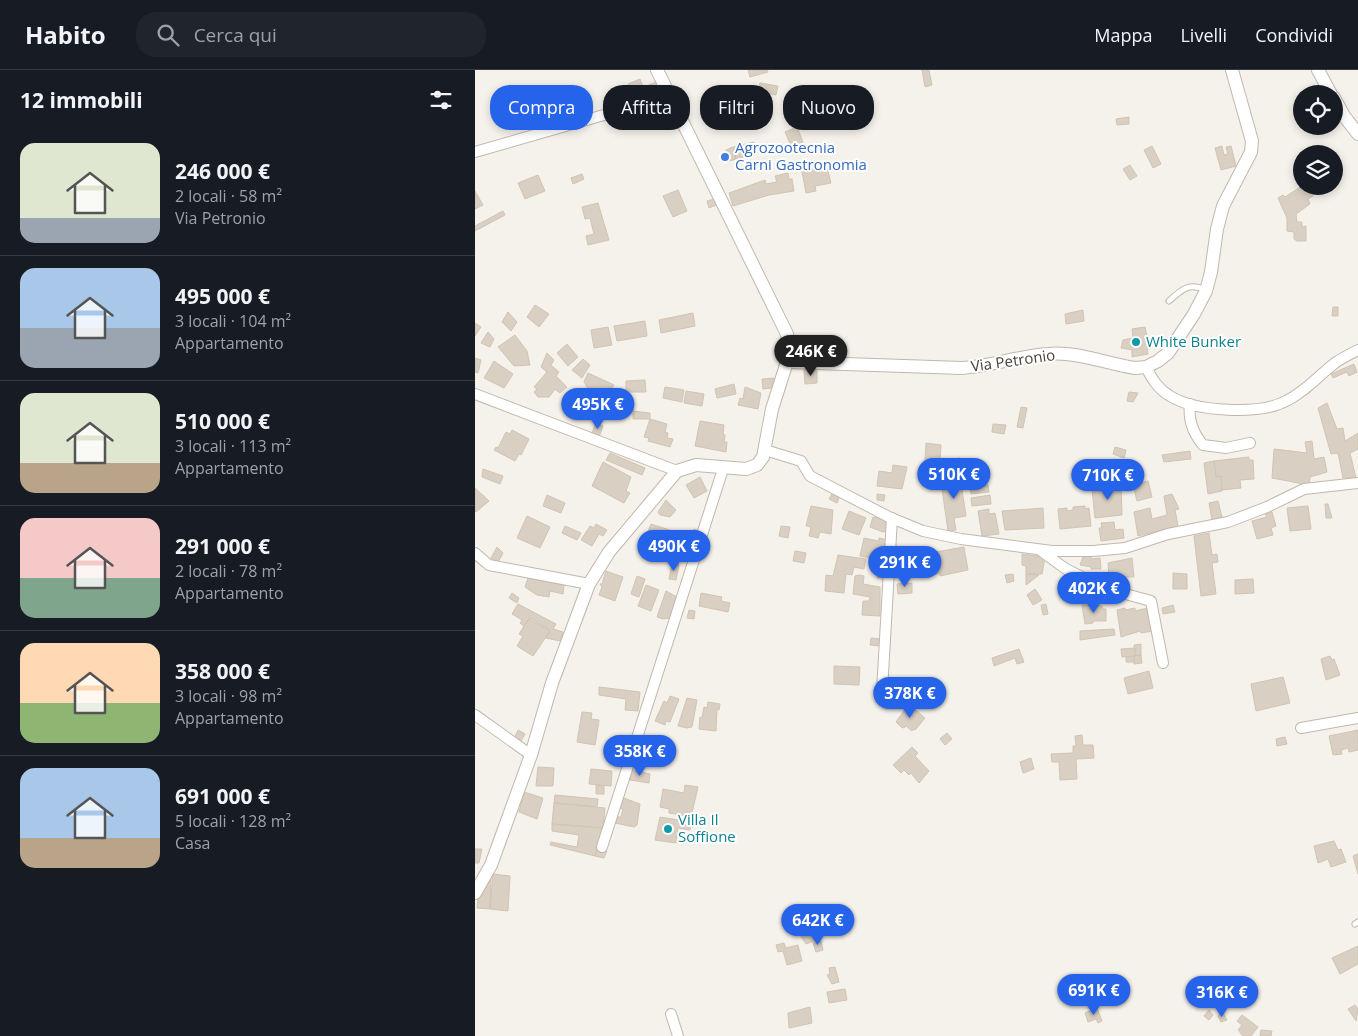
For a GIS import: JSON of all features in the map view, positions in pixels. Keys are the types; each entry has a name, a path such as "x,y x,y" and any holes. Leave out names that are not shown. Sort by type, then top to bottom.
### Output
{"street":[{"path":"657,70 664,85"},
{"path":"1232,70 1252,141 1251,152 1220,213 1211,272 1206,291 1194,314 1168,353 1145,367 1153,381 1162,390 1178,400 1190,404 1241,409 1267,409 1297,396 1336,362 1358,350"},
{"path":"1318,70 1326,85"},
{"path":"1343,114 1358,134"},
{"path":"475,152 603,115"},
{"path":"475,893 491,865 531,755 552,683 589,584 609,552 677,471 696,465 723,469 746,469 757,465 763,457 765,450 772,409 787,362 789,349 787,334 687,130"},
{"name":"Via Petronio","path":"787,362 961,368 983,366 1049,353 1066,354 1123,367 1145,367"},
{"path":"475,394 677,471"},
{"path":"1190,404 1194,433 1203,445 1226,448 1250,443"},
{"path":"765,450 801,461 810,476 892,518 923,530 961,538 1038,549 1093,551 1125,548 1168,534 1228,522 1267,507 1304,489 1358,483"},
{"path":"602,847 723,469"},
{"path":"882,691 892,518"},
{"path":"1038,549 1066,569 1104,588 1151,601 1163,664"},
{"path":"475,553 489,565 589,584"},
{"path":"475,715 531,755"},
{"path":"1301,728 1358,718"},
{"path":"671,1014 678,1036"}],"lane":[{"path":"1169,301 1185,287 1194,286 1206,291"}],"building":[{"path":"748,70 767,70 768,72 750,77"},
{"path":"922,70 929,70 932,85 925,87"},
{"path":"640,79 642,85 628,85"},
{"path":"773,85 778,86 776,95 773,94"},
{"path":"1129,117 1129,124 1117,125 1116,119"},
{"path":"798,130 803,142 791,146 785,132"},
{"path":"754,142 757,153 736,159 733,147"},
{"path":"1152,146 1161,164 1153,168 1144,150"},
{"path":"1222,146 1224,155 1228,154 1226,147 1231,146 1236,166 1221,170 1215,148"},
{"path":"733,147 736,159 729,161 726,150"},
{"path":"1130,165 1137,176 1130,180 1123,169"},
{"path":"827,167 831,183 815,186 816,191 806,193 802,172"},
{"path":"788,173 789,179 792,179 794,191 769,195 733,206 729,193 765,180 766,184 777,182 775,176"},
{"path":"582,174 584,179 573,184 571,178"},
{"path":"538,175 545,191 525,199 518,183"},
{"path":"678,190 687,211 673,217 663,196"},
{"path":"475,191 483,205 475,209"},
{"path":"1293,192 1293,195 1313,196 1308,199 1310,204 1296,214 1297,222 1302,222 1302,227 1306,226 1306,241 1297,241 1294,239 1294,232 1287,231 1287,218 1278,198 1283,195 1285,197"},
{"path":"714,199 716,205 709,208 707,201"},
{"path":"598,203 609,240 588,245 586,236 594,234 590,218 585,219 582,207"},
{"path":"503,211 505,215 475,231 475,226"},
{"path":"535,305 549,314 539,327 527,317"},
{"path":"1333,307 1338,307 1338,316 1332,316"},
{"path":"1083,310 1084,321 1066,324 1065,314"},
{"path":"508,312 517,322 511,331 502,322"},
{"path":"693,313 695,326 661,333 659,320"},
{"path":"645,321 647,336 617,341 614,326"},
{"path":"475,323 481,327 475,336"},
{"path":"608,327 612,345 594,348 591,330"},
{"name":"White Bunker","path":"1145,327 1149,346 1147,346 1148,354 1132,357 1132,350 1121,348 1123,340 1133,338 1132,329"},
{"path":"488,332 494,339 490,347 481,343"},
{"path":"515,335 527,351 530,365 514,366 498,347"},
{"path":"567,344 578,357 568,366 557,353"},
{"path":"547,353 554,360 551,365 559,372 556,376 567,387 560,393 555,389 549,397 538,397 534,392 537,389 534,387 547,372 541,367"},
{"path":"475,358 481,360 478,373 475,372"},
{"path":"583,359 590,365 582,378 572,370"},
{"path":"494,361 513,374 504,388 484,378"},
{"path":"1354,364 1357,372 1349,376 1347,372 1333,378 1331,374"},
{"path":"804,370 817,371 817,383 805,384"},
{"path":"588,373 614,385 605,398 587,387 584,382"},
{"path":"774,378 771,388 763,389 762,379"},
{"path":"645,380 646,392 626,392 626,381"},
{"path":"734,384 736,394 717,398 715,389"},
{"path":"665,387 684,390 682,402 663,398"},
{"path":"745,387 761,393 758,409 738,405 740,398 743,399"},
{"path":"686,391 704,394 702,406 684,403"},
{"path":"1129,392 1138,393 1133,402 1127,401"},
{"path":"1327,403 1337,429 1343,428 1345,441 1358,433 1358,449 1350,453 1356,478 1343,478 1338,453 1331,454 1318,408"},
{"path":"1021,407 1027,408 1023,428 1017,427"},
{"path":"633,411 650,413 650,419 633,419"},
{"path":"650,419 667,424 665,432 668,433 667,438 673,439 670,447 648,441 649,438 644,437"},
{"path":"700,421 724,425 724,442 727,442 726,452 695,446"},
{"path":"596,423 603,426 599,437 592,433"},
{"path":"993,424 1006,425 1004,434 992,432"},
{"path":"512,430 529,439 521,455 519,454 515,461 494,450 496,447 498,448 506,432 510,434"},
{"path":"1312,441 1314,459 1324,457 1327,472 1310,477 1309,485 1272,478 1274,449 1307,453 1305,442"},
{"path":"926,443 941,445 940,461 925,461"},
{"path":"1115,447 1126,450 1124,458 1113,454"},
{"path":"1190,451 1191,459 1164,462 1162,455"},
{"path":"610,453 645,468 642,475 606,460"},
{"path":"1249,457 1249,460 1253,460 1254,479 1240,480 1241,488 1222,490 1221,476 1216,477 1214,461"},
{"path":"960,458 961,466 955,466 953,459"},
{"path":"1214,461 1216,477 1221,476 1222,491 1208,494 1204,463"},
{"path":"603,462 631,477 626,491 630,493 624,503 592,486"},
{"path":"893,465 907,467 902,489 877,486 879,471 892,473"},
{"path":"483,469 503,476 500,484 482,477"},
{"path":"964,475 965,483 961,483 966,516 954,518 956,530 948,531 941,482 949,481 948,478"},
{"path":"700,477 707,491 694,498 686,485"},
{"path":"1148,481 1152,497 1137,501 1133,485"},
{"path":"1121,483 1122,515 1095,518 1092,489"},
{"path":"988,485 989,492 971,494 970,486"},
{"path":"475,488 489,501 476,512 475,511"},
{"path":"833,492 840,496 837,503 829,499"},
{"path":"877,494 885,495 884,501 877,500"},
{"path":"1172,494 1179,509 1175,510 1178,526 1138,536 1134,512 1150,508 1152,519 1167,515 1164,496"},
{"path":"547,495 565,503 561,513 543,506"},
{"path":"990,495 991,504 972,506 971,498"},
{"path":"666,500 676,510 670,517 660,515 658,512"},
{"path":"1218,501 1222,517 1212,520 1209,503"},
{"path":"1325,504 1328,504 1332,518 1326,518"},
{"path":"811,506 833,510 831,534 820,532 818,538 809,536 811,527 806,526"},
{"path":"1085,506 1085,509 1089,508 1091,526 1060,529 1058,509 1067,508 1067,511 1073,510 1073,507"},
{"path":"1308,506 1311,529 1290,531 1287,508"},
{"path":"1043,508 1044,528 1005,530 1002,511"},
{"path":"989,509 989,514 995,513 999,534 982,536 978,511"},
{"path":"849,511 866,518 859,535 842,529"},
{"path":"1272,512 1276,526 1271,528 1273,535 1257,539 1252,521 1267,517 1265,514"},
{"path":"527,516 550,527 540,548 517,538"},
{"path":"873,517 887,520 888,531 883,532 870,527"},
{"path":"1114,522 1115,530 1123,529 1124,538 1101,541 1099,528 1102,528 1101,523"},
{"path":"596,524 607,530 603,536 599,534 592,546 581,540 590,526 594,528"},
{"path":"651,524 688,536 679,561 670,558 670,555 652,550 653,548 643,544"},
{"path":"565,526 581,533 577,540 562,533"},
{"path":"781,526 790,527 788,538 779,536"},
{"path":"694,529 699,531 696,551 690,549"},
{"path":"1209,533 1212,555 1217,554 1218,562 1212,563 1216,594 1201,596 1194,536"},
{"path":"864,538 879,541 879,538 888,540 887,552 878,550 876,559 860,556"},
{"path":"497,547 503,553 497,564 489,562"},
{"path":"964,547 968,570 940,576 940,573 933,575 930,562 937,560 936,552"},
{"path":"795,551 806,553 804,563 793,561"},
{"path":"1022,554 1045,557 1042,574 1026,574 1026,566 1022,565"},
{"path":"838,555 866,559 864,569 854,567 852,575 846,574 844,593 825,591 826,575 833,576"},
{"path":"1091,556 1091,559 1100,558 1101,569 1091,569 1091,567 1080,565 1083,557"},
{"path":"1132,558 1134,577 1109,577 1108,563"},
{"path":"672,564 679,565 676,580 669,579"},
{"path":"879,565 883,565 881,578 877,578"},
{"path":"606,571 623,577 615,601 599,595 602,587 600,584 602,584"},
{"path":"1173,573 1187,574 1187,589 1173,589"},
{"path":"1013,574 1014,581 1007,583 1005,575"},
{"path":"1026,574 1039,575 1026,585"},
{"path":"637,576 645,579 639,597 631,594"},
{"path":"855,576 864,576 863,584 880,587 880,616 862,615 863,601 869,601 870,597 853,594"},
{"path":"528,578 564,585 563,594 550,591 549,597 537,595 525,587"},
{"path":"1253,579 1254,593 1235,594 1235,580"},
{"path":"912,583 912,593 898,594 897,584"},
{"path":"646,585 659,590 651,611 638,606"},
{"path":"1035,589 1042,600 1033,605 1027,595"},
{"path":"666,591 677,597 670,618 663,619 657,617"},
{"path":"512,593 519,598 517,603 509,598"},
{"path":"701,593 722,597 721,601 730,603 728,612 699,606"},
{"path":"518,604 556,624 553,629 563,632 560,641 546,638 550,631 532,619 529,619 523,628 524,626 520,623 522,620 512,614"},
{"path":"1046,604 1048,614 1043,615 1041,605"},
{"path":"1082,605 1102,606 1103,609 1106,609 1106,621 1093,621 1093,623 1085,624"},
{"path":"1173,605 1175,612 1163,614 1162,608"},
{"path":"1125,608 1125,610 1135,608 1135,611 1148,608 1153,631 1141,633 1140,631 1121,637 1117,610"},
{"path":"689,610 695,611 694,619 687,618"},
{"path":"529,619 550,631 533,656 517,646 523,636 519,634"},
{"path":"1114,629 1115,635 1080,640 1080,631"},
{"path":"871,638 881,639 880,646 870,645"},
{"path":"1141,644 1141,655 1135,656 1134,645"},
{"path":"1135,648 1135,656 1122,657 1121,649"},
{"path":"1019,649 1024,662 1017,664 1015,658 994,666 992,658"},
{"path":"1141,655 1142,663 1134,664 1134,656"},
{"path":"1134,656 1134,662 1126,662 1126,657"},
{"path":"1330,656 1332,660 1334,659 1340,675 1326,680 1321,659"},
{"path":"834,666 860,667 859,685 834,684"},
{"path":"1149,671 1153,688 1128,694 1124,678"},
{"path":"1283,677 1290,703 1256,711 1251,684"},
{"path":"599,687 640,692 638,711 625,710 626,699 599,695"},
{"path":"670,696 679,699 670,722 666,721 665,725 655,721 664,701 667,703"},
{"path":"687,698 697,700 692,727 687,728 678,726"},
{"path":"708,702 720,704 719,710 717,709 716,731 699,729 700,717 702,718 704,707 707,708"},
{"path":"909,704 925,718 912,731 906,726 904,728 901,727 896,722"},
{"path":"582,712 592,713 591,719 599,720 595,745 577,742"},
{"path":"518,730 525,734 521,741 515,737"},
{"path":"1358,730 1358,750 1349,752 1348,748 1341,750 1342,754 1333,755 1329,736"},
{"path":"947,733 952,739 945,745 940,739"},
{"path":"1082,735 1083,745 1093,745 1094,758 1076,759 1077,779 1060,780 1059,762 1052,762 1051,754 1073,753 1073,746 1076,746 1075,736"},
{"path":"1285,737 1287,744 1277,746 1276,739"},
{"path":"912,747 918,753 915,756 929,771 919,783 911,773 909,775 904,770 901,773 893,765"},
{"path":"1031,758 1034,769 1023,773 1020,762"},
{"path":"538,767 554,768 553,786 536,786"},
{"path":"591,769 612,771 611,786 589,784"},
{"path":"631,770 650,774 649,783 630,780"},
{"path":"596,785 604,786 604,794 596,794"},
{"path":"685,785 698,787 691,817 669,813 669,809 660,807 663,789 684,793"},
{"path":"524,792 543,798 537,819 519,812"},
{"path":"555,795 598,799 597,807 554,803"},
{"path":"621,797 640,804 637,825 634,827 615,823 616,817 621,817 623,809 617,808"},
{"path":"554,803 605,808 603,828 552,824"},
{"name":"Villa Il Soffione","path":"660,817 691,822 690,830 678,828 676,843 655,840"},
{"path":"552,824 603,828 595,856 550,845 551,842 577,847 579,835 552,831"},
{"path":"1334,841 1338,850 1341,849 1346,862 1331,867 1328,859 1318,863 1314,846"},
{"path":"475,849 482,849 479,863 475,863"},
{"path":"597,849 607,851 604,858 595,856"},
{"path":"1358,854 1358,874 1353,856"},
{"path":"493,874 510,876 508,911 490,909"},
{"path":"491,879 490,909 477,908 478,896"},
{"path":"812,929 816,940 806,944 799,933"},
{"path":"821,941 823,950 816,952 813,943"},
{"path":"784,943 786,948 798,945 802,961 787,965 783,951 778,952 776,945"},
{"path":"1358,946 1358,964 1340,974 1332,958"},
{"path":"835,967 839,982 832,984 827,975 830,974 829,968"},
{"path":"845,989 847,1000 829,1003 827,992"},
{"path":"1355,1005 1358,1009 1356,1021 1348,1009"},
{"path":"810,1007 812,1023 789,1028 788,1013"},
{"path":"1097,1008 1102,1021 1098,1023 1096,1019 1088,1022 1085,1013"},
{"path":"1209,1010 1213,1015 1209,1020 1204,1016"},
{"path":"1223,1013 1227,1020 1221,1022 1218,1016"},
{"path":"1242,1015 1258,1027 1251,1036 1243,1036 1238,1030 1242,1025 1237,1021"},
{"path":"1261,1030 1272,1031 1271,1036 1260,1036"}],"place":[{"name":"Agrozootecnia Carni Gastronomia","path":"725,157"},
{"name":"White Bunker","path":"1136,342"},
{"name":"Villa Il Soffione","path":"668,829"}]}
